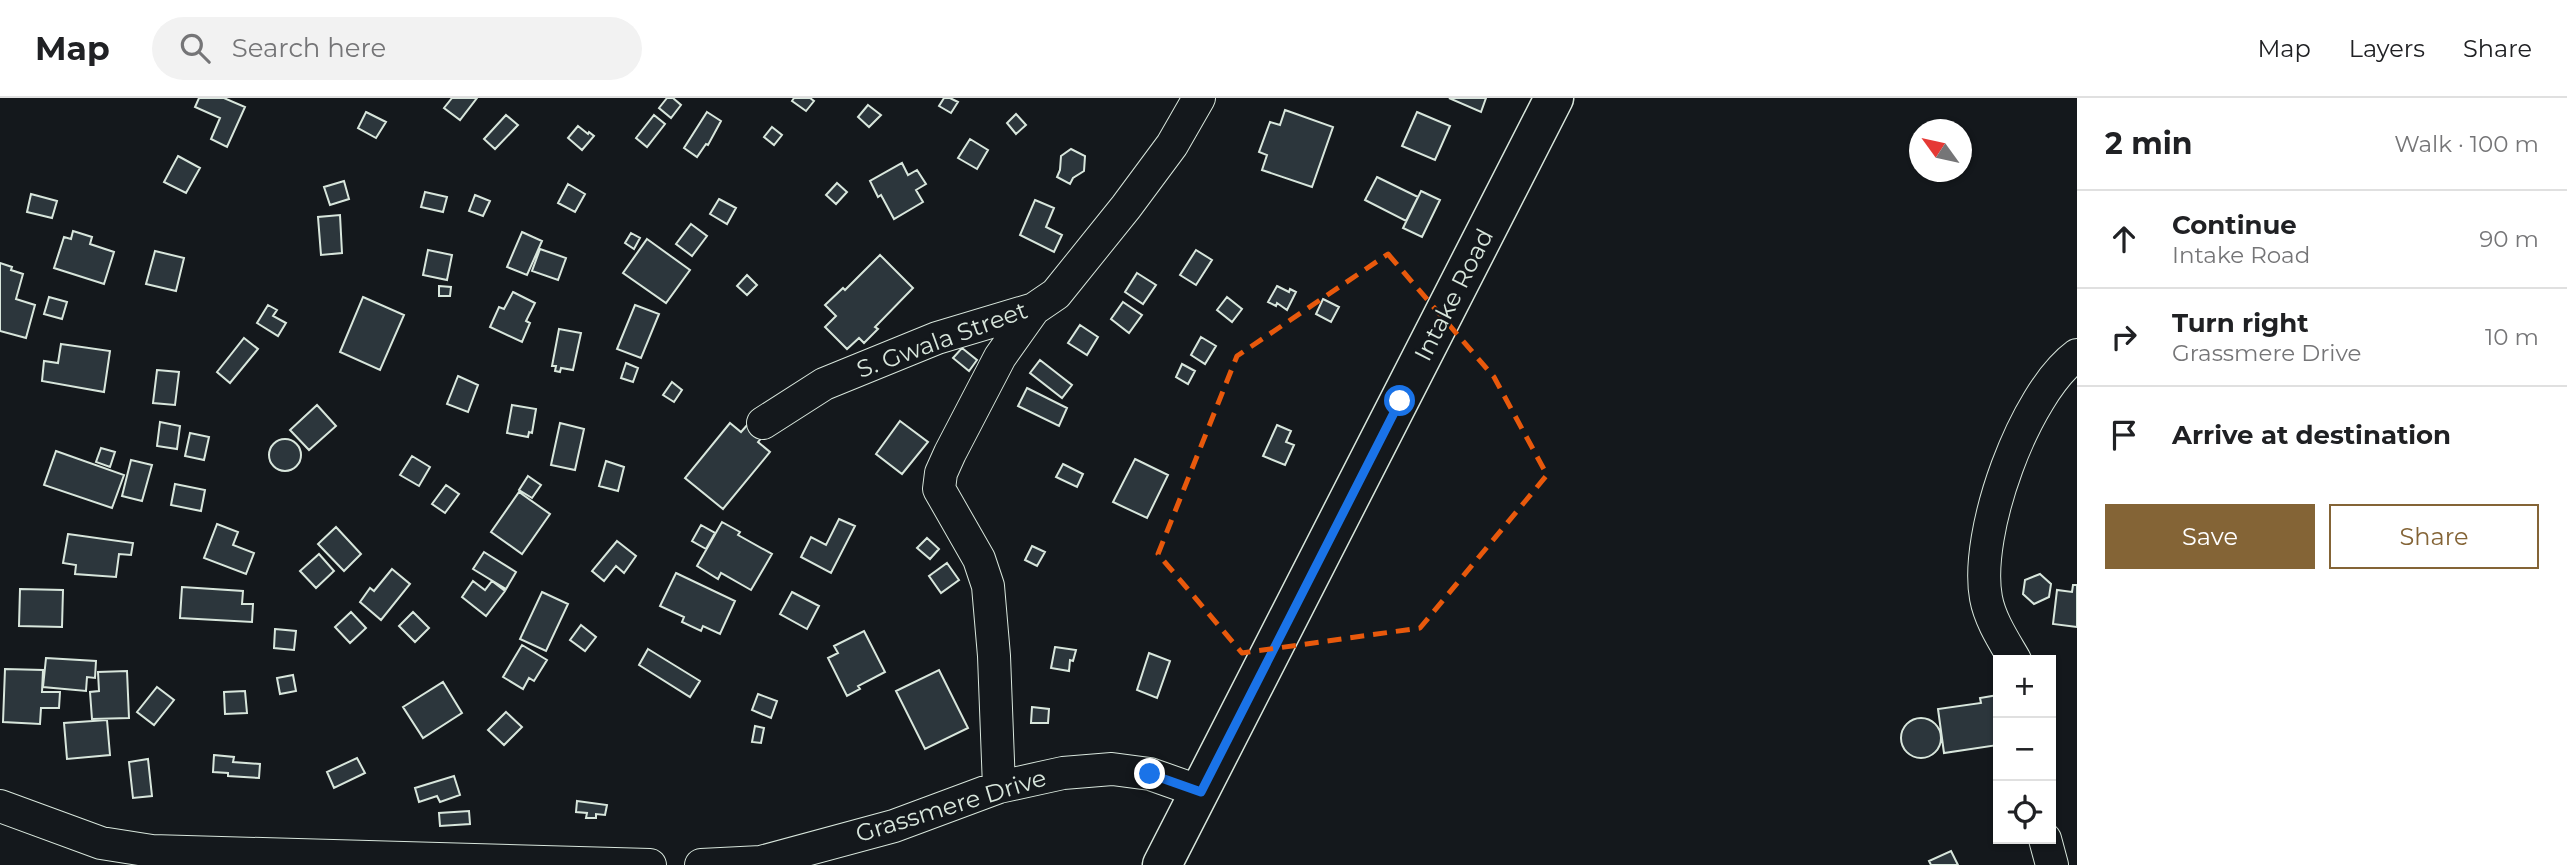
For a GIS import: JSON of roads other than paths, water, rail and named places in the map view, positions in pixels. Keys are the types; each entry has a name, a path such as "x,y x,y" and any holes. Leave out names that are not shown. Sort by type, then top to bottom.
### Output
{"street":[{"name":"S. Gwala Street","path":"763,423 824,384 876,361 937,338 1034,309 1056,294 1172,145 1199,98"},
{"name":"Intake Road","path":"1162,865 1554,98"},
{"path":"999,787 994,656 988,586 979,559 945,504 939,489 941,473 987,381 1000,357 1034,309"},
{"path":"2012,655 1994,624 1986,599 1984,573 1993,507 2022,433 2056,374 2077,355"},
{"name":"Grassmere Drive","path":"701,865 761,862 894,825 999,787 1063,773 1112,769 1150,774 1201,792"},
{"path":"0,806 101,843 152,851 650,865"},
{"path":"2046,844 2052,865"}]}
